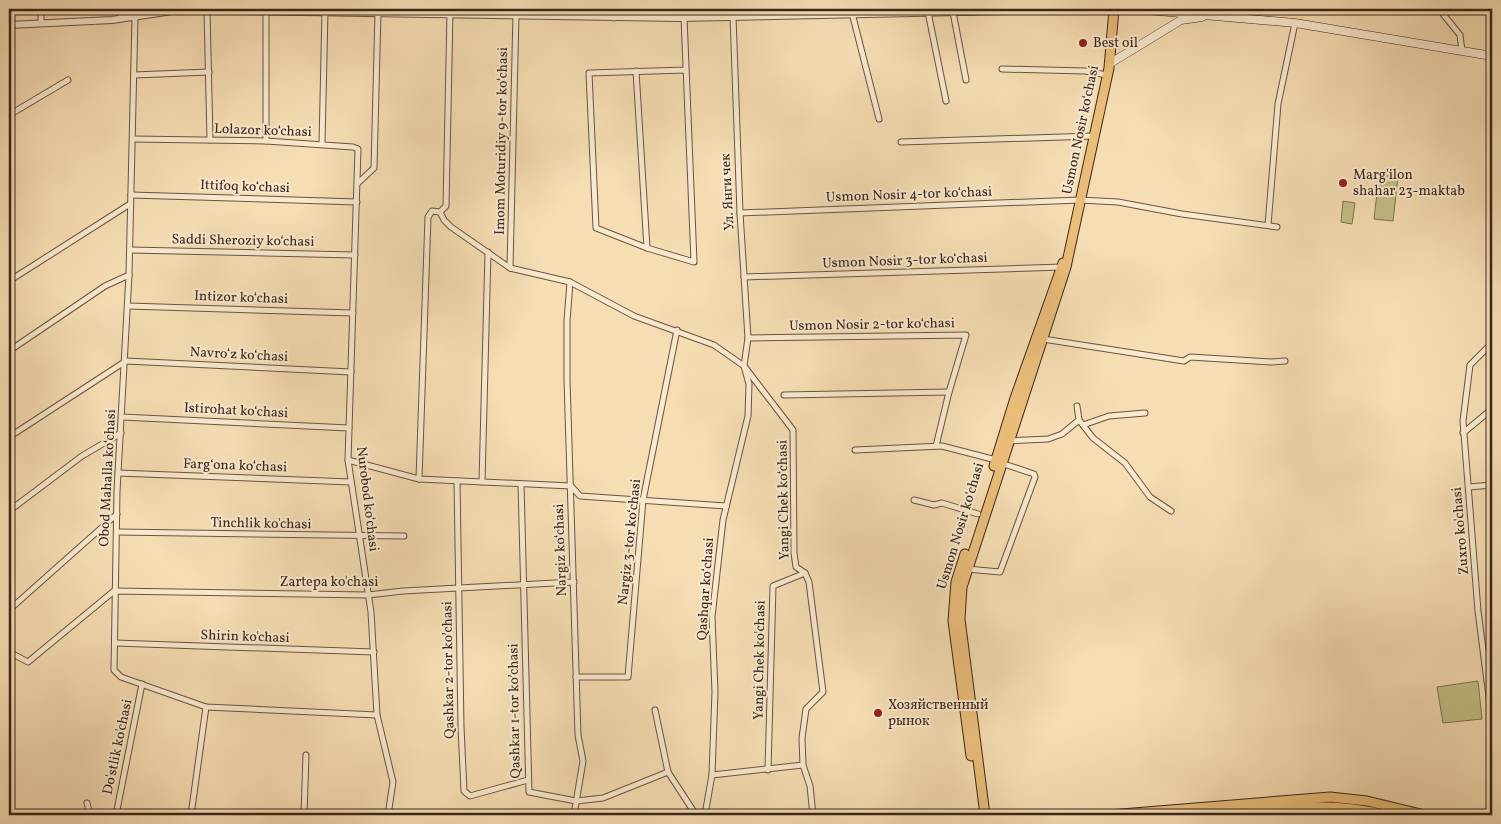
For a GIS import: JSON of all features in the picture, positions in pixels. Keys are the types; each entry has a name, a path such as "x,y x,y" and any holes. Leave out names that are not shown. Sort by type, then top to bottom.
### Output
{"main road":[{"name":"Usmon Nosir ko‘chasi","path":"982,815 960,619 962,586 990,486 1063,267 1068,257 1107,75 1114,9"},
{"path":"1135,9 1295,23 1492,56"},
{"path":"1208,9 1218,15"},
{"path":"1109,64 1181,20 1218,15"},
{"name":"Usmon Nosir ko‘chasi","path":"998,462 1008,441 1043,339 1063,267"},
{"name":"Usmon Nosir ko‘chasi","path":"982,815 953,621 956,582 978,514 990,486"},
{"path":"1211,813 1330,797 1351,798 1426,815"},
{"path":"1109,815 1211,813 1331,806 1386,815"}],"street":[{"path":"41,9 41,23"},
{"path":"121,9 121,19"},
{"path":"9,25 121,19 194,9 378,12 394,10 450,13 458,11 513,12 614,18 682,18 807,11 852,13 860,11 953,12 1096,9"},
{"path":"564,9 564,16"},
{"path":"614,9 614,18"},
{"path":"679,9 682,18 686,70 694,262 647,248 596,228 589,72 686,70"},
{"path":"719,9 719,16"},
{"path":"1439,9 1460,35 1462,51"},
{"path":"208,10 210,140"},
{"path":"261,10 266,141"},
{"path":"322,144 325,11"},
{"path":"925,11 946,101"},
{"path":"358,183 374,168 378,12"},
{"name":"Imom Moturidiy 9-tor koʻchasi","path":"510,268 513,12"},
{"path":"953,12 966,80"},
{"path":"419,480 428,217 432,211 440,212 446,206 450,13"},
{"path":"852,13 879,119"},
{"name":"Ул. Янги чек","path":"733,16 740,213 748,338 744,366"},
{"name":"Obod Mahalla ko‘chasi","path":"135,17 126,361 118,473 114,591 114,670 121,677 206,707 377,715"},
{"path":"1268,226 1278,104 1295,23"},
{"path":"1002,69 1085,71 1107,75"},
{"path":"636,71 647,248"},
{"path":"134,75 209,72"},
{"path":"9,115 68,80"},
{"path":"901,142 1094,136"},
{"name":"Lolazor ko‘chasi","path":"133,139 266,141 353,147 358,150 358,183"},
{"name":"Nurobod koʻchasi","path":"358,183 348,460 368,595 374,652 377,715 393,782 388,815"},
{"name":"Ittifoq ko‘chasi","path":"131,195 357,202"},
{"name":"Usmon Nosir 4-tor koʻchasi","path":"740,213 1080,200 1118,202 1182,214 1277,227"},
{"path":"9,281 130,204"},
{"name":"Imom Moturidiy 9-tor koʻchasi","path":"440,212 444,220 451,227 510,268 570,282 634,316 714,345 744,366"},
{"name":"Saddi Sheroziy koʻchasi","path":"130,250 355,255"},
{"path":"482,482 488,252"},
{"name":"Usmon Nosir 3-tor koʻchasi","path":"744,277 1063,267"},
{"path":"9,351 105,286 129,275"},
{"name":"Nargiz koʻchasi","path":"570,282 567,360 578,735 583,761 574,815"},
{"name":"Intizor koʻchasi","path":"128,306 353,313"},
{"name":"Nargiz 3-tor koʻchasi","path":"576,677 628,677 643,500 677,330"},
{"name":"Usmon Nosir 2-tor koʻchasi","path":"748,338 966,335 949,392 936,446"},
{"path":"1043,339 1184,361 1190,358 1224,358 1271,362 1284,361"},
{"name":"Zuxro ko'chasi","path":"1488,347 1473,361 1469,370 1463,433 1478,611 1492,720"},
{"path":"9,437 126,361"},
{"name":"Navro‘z ko‘chasi","path":"126,361 351,372"},
{"name":"Qashqar koʻchasi","path":"702,815 706,809 712,775 715,692 712,617 726,506 748,416 749,384 744,366"},
{"name":"Yangi Chek koʻchasi","path":"744,366 793,430 794,553 796,567 805,573 817,632 823,692 806,709 802,738 803,765 810,786 813,814"},
{"path":"784,395 949,392"},
{"path":"1077,406 1081,423 1093,438 1125,463 1150,497 1171,511"},
{"path":"1463,433 1492,409"},
{"path":"1008,441 1048,439 1062,434 1081,423 1109,416 1145,413"},
{"name":"Istirohat ko‘chasi","path":"122,416 349,428"},
{"path":"9,511 82,456 121,433"},
{"path":"855,450 936,446 998,462 1034,474 1035,477 1000,572 967,568"},
{"path":"348,460 419,480 571,486 580,496 726,506"},
{"name":"Farg‘ona ko‘chasi","path":"118,473 351,482"},
{"name":"Qashkar 2-tor koʼchasi","path":"457,481 461,727 464,791 470,796 528,780"},
{"name":"Qashkar 1-tor koʼchasi","path":"521,484 529,792 576,801 603,798 668,772"},
{"path":"1469,488 1492,485"},
{"path":"914,500 934,505 942,502 978,514"},
{"path":"9,610 117,514"},
{"name":"Tinchlik ko'chasi","path":"117,532 359,537 404,536"},
{"name":"Yangi Chek ko'chasi","path":"768,770 773,586 805,573"},
{"name":"Zartepa ko'chasi","path":"114,591 368,595 403,591 574,582"},
{"path":"9,652 28,662 114,591"},
{"name":"Shirin ko'chasi","path":"115,643 374,652"},
{"name":"Do'stlik ko'chasi","path":"116,815 142,684"},
{"path":"191,815 206,707"},
{"path":"655,710 668,772 696,815"},
{"path":"304,815 306,755"},
{"path":"712,775 803,765"},
{"path":"87,803 90,815"},
{"path":"803,815 813,814"}],"shaded area":[{"path":"1379,175 1398,177 1393,221 1374,219"},
{"path":"1343,201 1355,203 1352,224 1341,222"},
{"path":"1478,681 1482,719 1443,723 1437,687"}],"place":[{"name":"Best oil","path":"1083,43"},
{"name":"Marg'ilon shahar 23-maktab","path":"1343,183"},
{"name":"Хозяйственный рынок","path":"878,713"}]}
